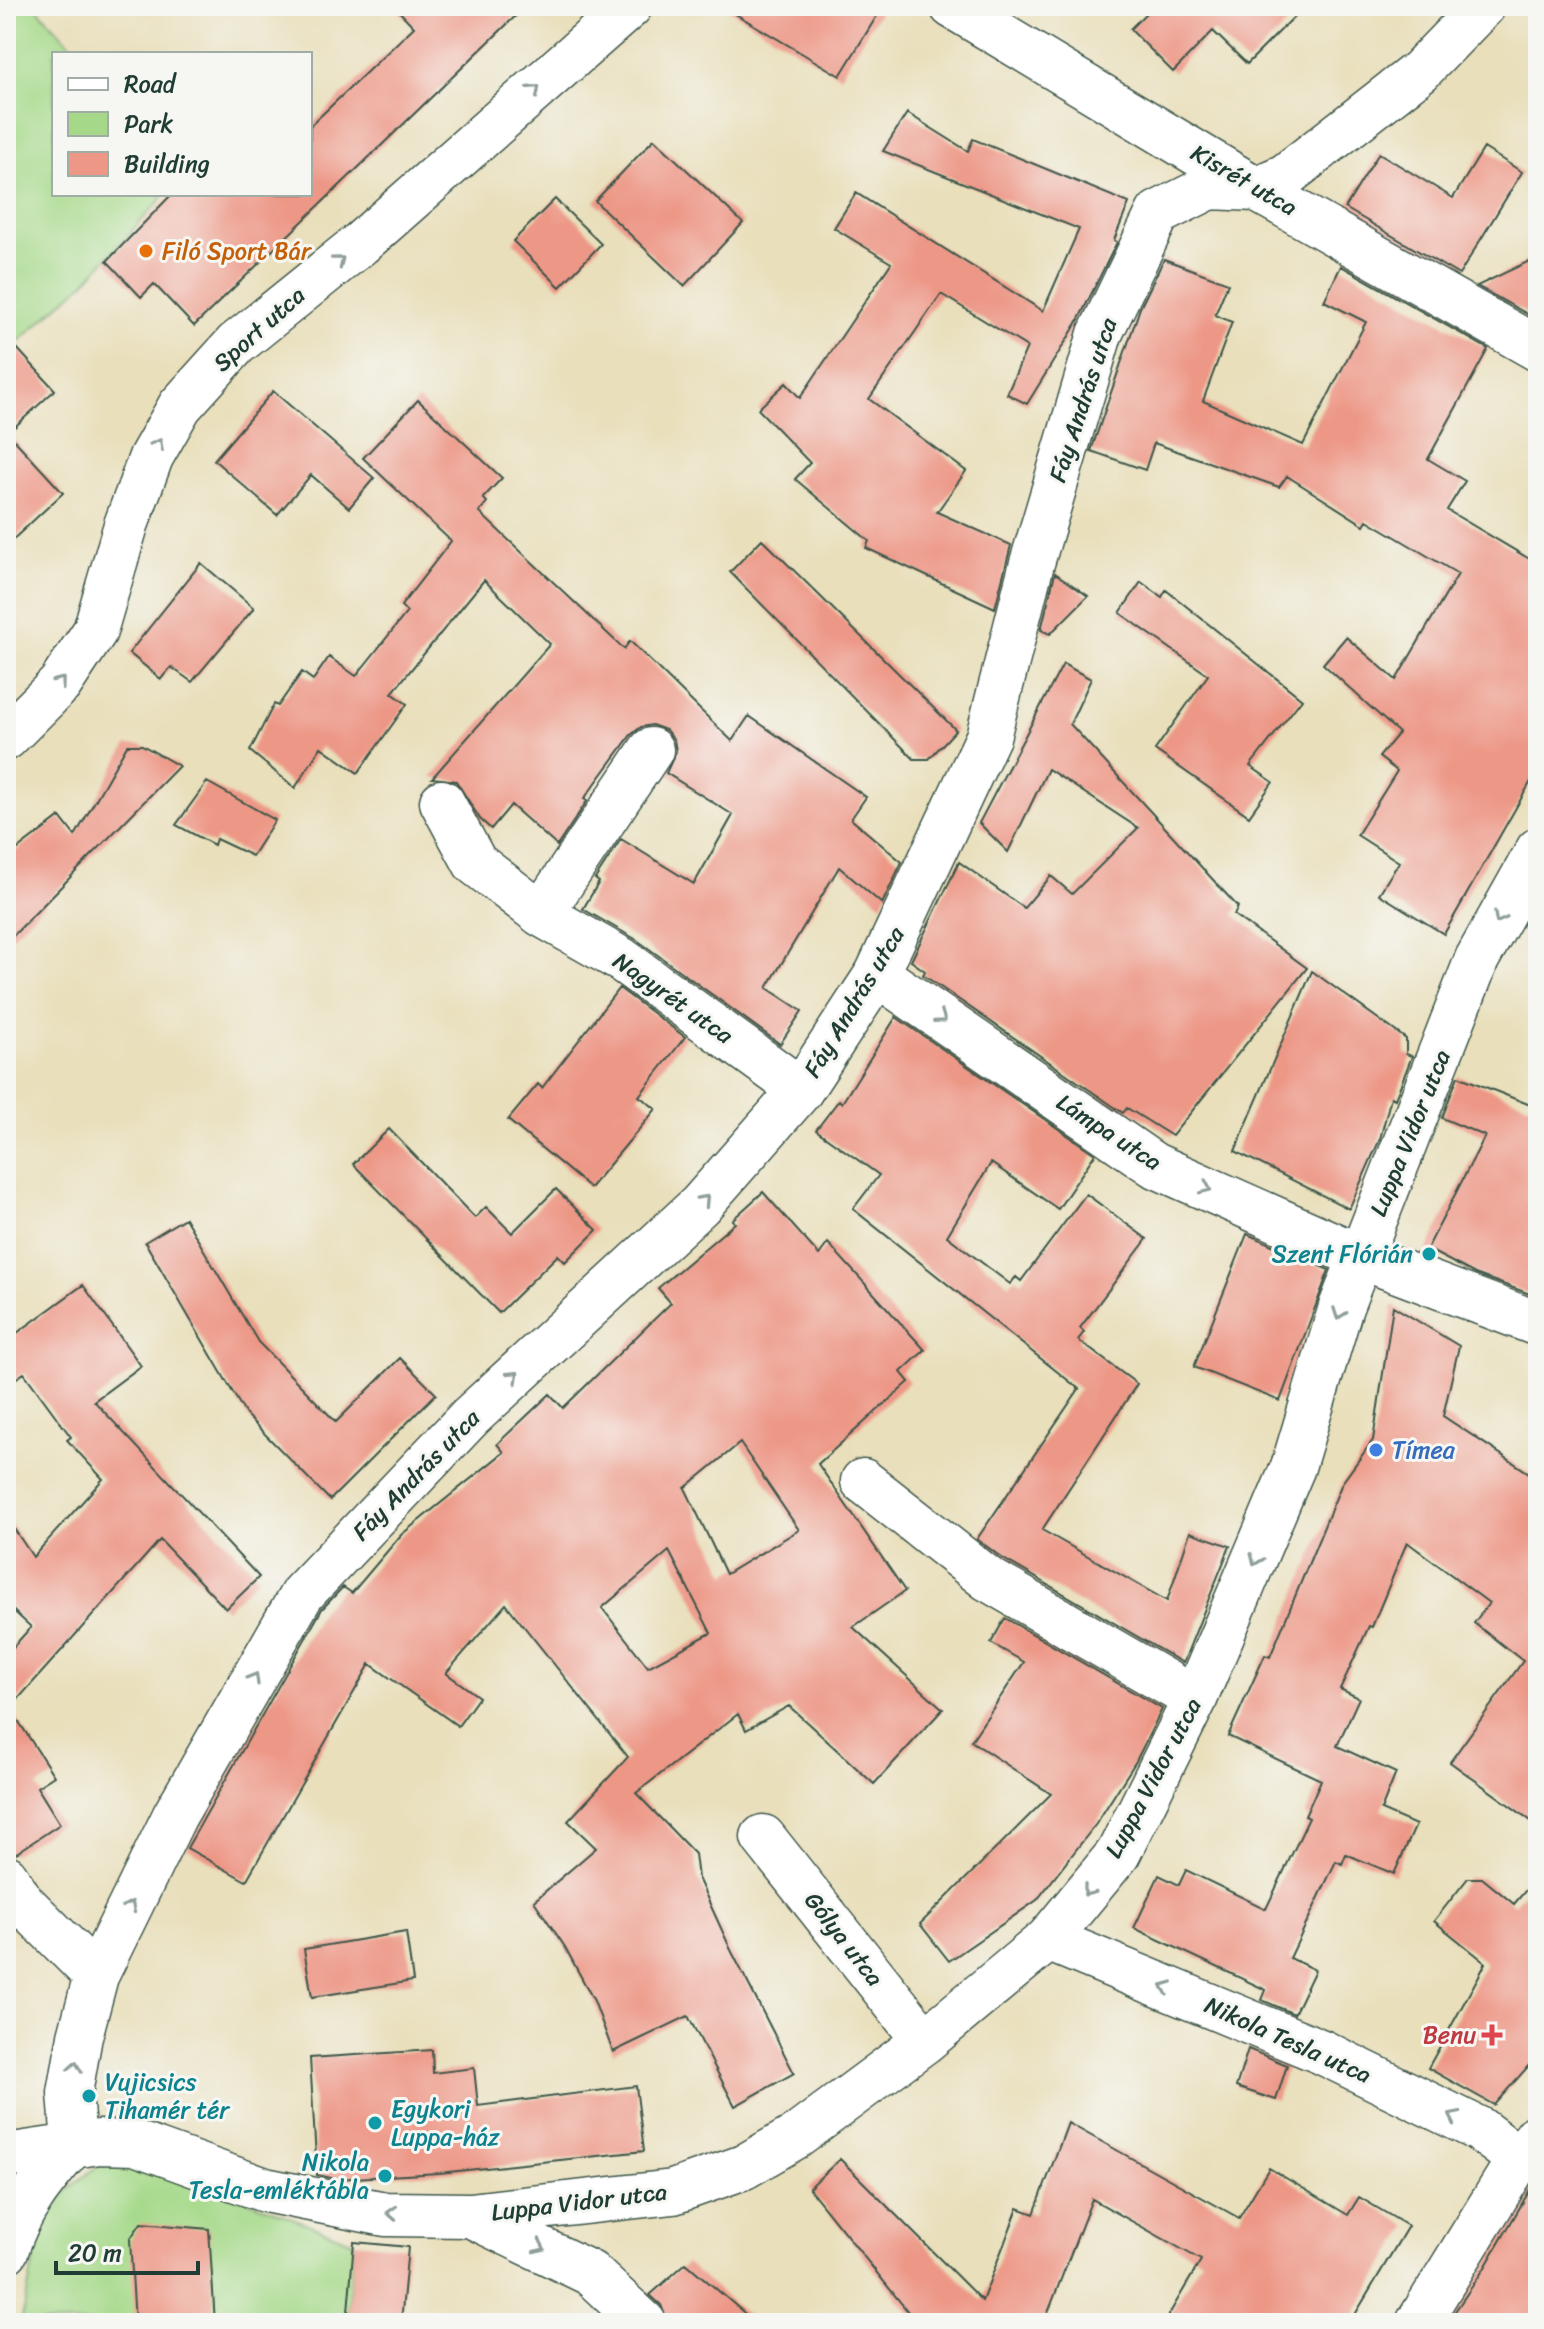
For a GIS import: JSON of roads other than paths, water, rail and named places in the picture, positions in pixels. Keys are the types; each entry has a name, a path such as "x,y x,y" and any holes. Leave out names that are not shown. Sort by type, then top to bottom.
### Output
{"street":[{"name":"Sport utca","path":"6,738 60,684 95,631 126,525 151,457 180,406 236,344 360,244 630,6"},
{"name":"Kisrét utca","path":"952,6 1256,189 1538,349"},
{"name":"Fáy András utca","path":"96,1976 175,1815 302,1594 470,1417 700,1205 801,1090 877,974 988,737 1037,548 1100,334 1158,213 1210,187 1256,189 1285,176 1420,71 1483,6"},
{"path":"541,914 651,750"},
{"name":"Nagyrét utca","path":"442,802 475,863 541,914 622,960 801,1090"},
{"name":"Luppa Vidor utca","path":"74,2144 135,2143 265,2190 385,2214 470,2215 673,2192 744,2167 797,2136 925,2041 1048,1939 1118,1854 1195,1699 1293,1467 1322,1362 1477,959 1538,850"},
{"name":"Lámpa utca","path":"877,974 1154,1165 1361,1257 1538,1324"},
{"path":"863,1481 988,1579 1195,1699"},
{"name":"Gólya utca","path":"763,1837 925,2041"},
{"path":"6,1877 23,1903 96,1976 80,2036 70,2093 74,2144 36,2187 15,2223 6,2251"},
{"name":"Nikola Tesla utca","path":"1048,1939 1322,2052 1479,2129 1528,2147"},
{"path":"6,2156 74,2144"},
{"path":"1418,2323 1528,2147"},
{"path":"470,2215 590,2273 644,2323"}],"place":[{"name":"Filó Sport Bár","path":"146,251"},
{"name":"Szent Flórián","path":"1429,1254"},
{"name":"Tímea","path":"1376,1450"},
{"name":"Benu","path":"1492,2035"},
{"name":"Vujicsics Tihamér tér","path":"89,2096"},
{"name":"Egykori Luppa-ház","path":"375,2123"},
{"name":"Nikola Tesla-emléktábla","path":"385,2176"}]}
